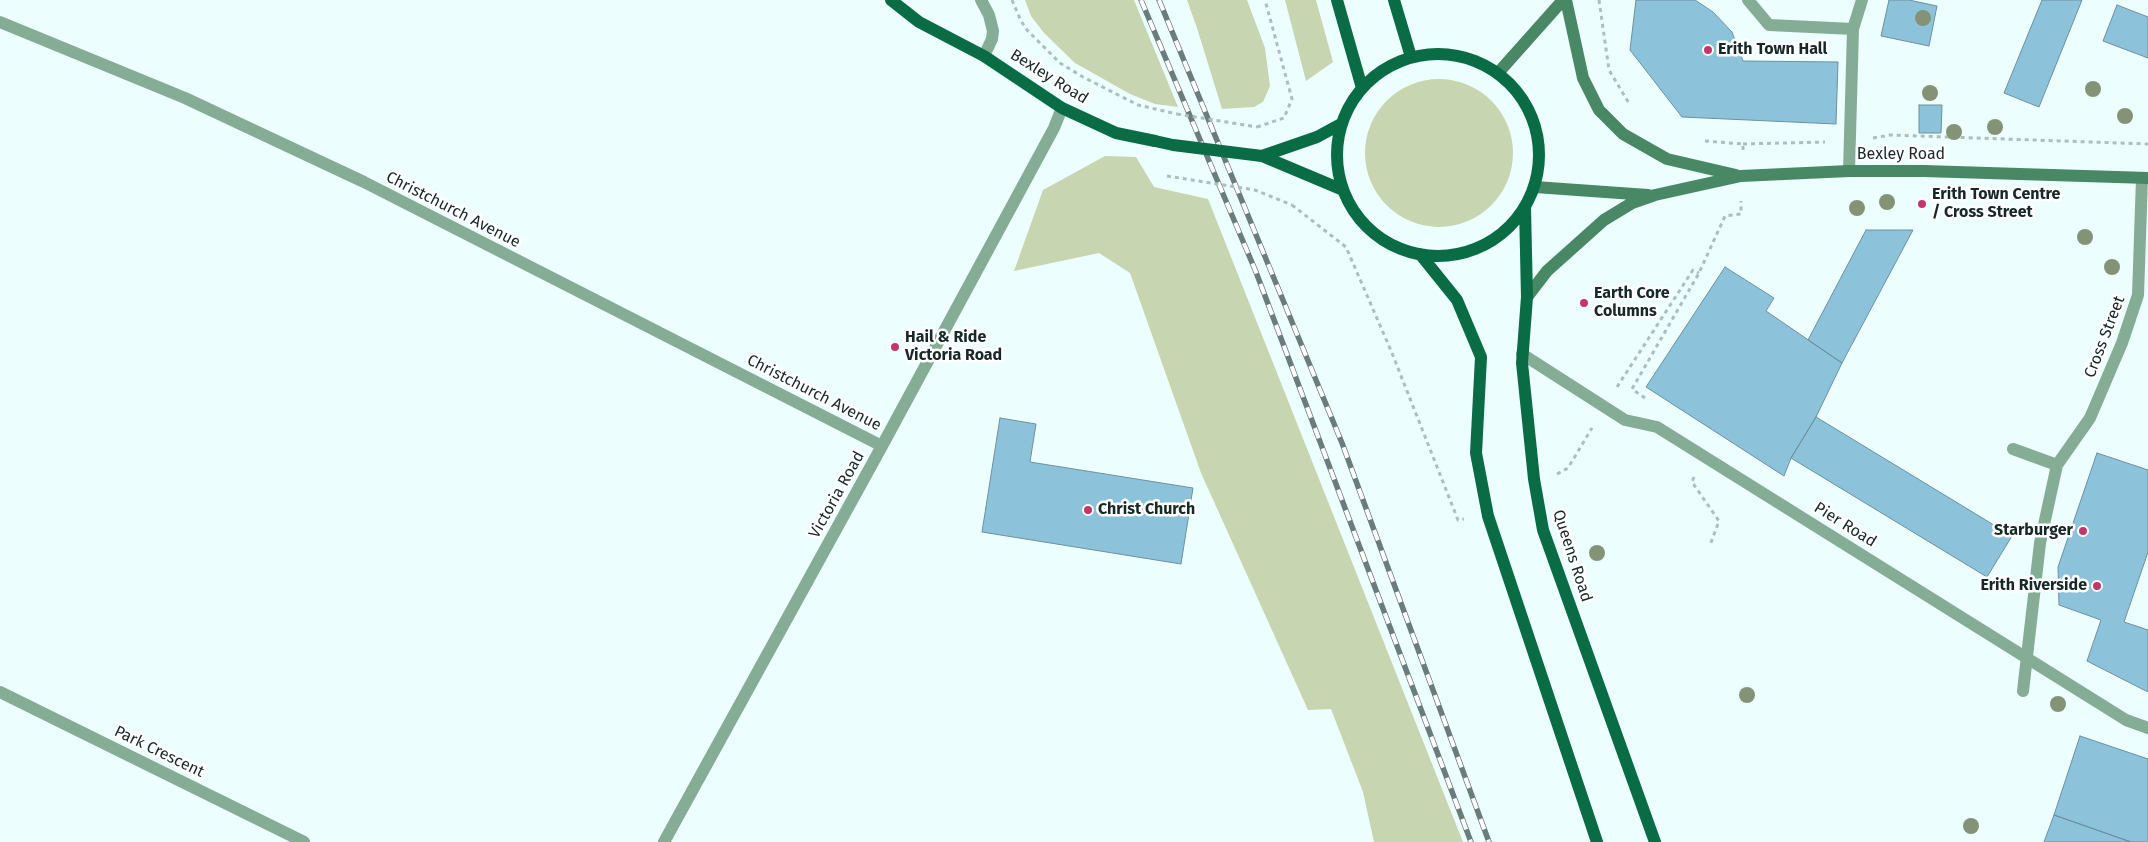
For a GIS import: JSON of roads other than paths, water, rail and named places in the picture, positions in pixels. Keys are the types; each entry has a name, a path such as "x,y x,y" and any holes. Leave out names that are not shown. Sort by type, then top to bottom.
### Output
{"main road":[{"name":"Bexley Road","path":"891,0 919,22 984,56 1062,108 1116,133 1172,145 1262,156 1343,190"},
{"path":"1337,0 1362,88"},
{"path":"1394,0 1411,57"},
{"path":"1441,53 1471,59 1498,73 1526,104 1539,145 1535,187 1525,208 1507,229 1490,242 1456,255 1420,254 1387,242 1361,220 1343,190 1337,157 1341,124 1350,105 1362,88 1384,69 1411,57 1441,53"},
{"name":"Bexley Road","path":"1262,156 1302,140 1317,137 1341,124"},
{"name":"Queens Road","path":"1525,208 1527,297 1522,354 1534,478 1543,530 1654,842"},
{"path":"1420,254 1457,300 1481,357 1476,453 1488,516 1597,842"}],"street":[{"path":"980,0 988,15 993,31 992,39 984,56"},
{"path":"1498,73 1564,0"},
{"path":"1564,0 1582,78 1599,110 1623,134 1668,160 1741,176"},
{"path":"1748,0 1769,25 1853,29"},
{"path":"1849,171 1853,29 1862,0"},
{"name":"Christchurch Avenue","path":"0,22 185,98 364,182 882,446"},
{"name":"Victoria Road","path":"664,842 882,446 1054,128 1062,108"},
{"name":"Bexley Road","path":"1527,297 1547,271 1604,220 1632,203 1655,195 1741,176 1849,171 1924,171 2145,178"},
{"name":"Cross Street","path":"2022,691 2040,543 2057,465 2090,418 2122,343 2138,295 2145,178"},
{"name":"Bexley Road","path":"1535,187 1655,195"},
{"name":"Pier Road","path":"1522,354 1625,420 1657,427 2126,720 2148,728"},
{"path":"2012,449 2057,465"},
{"name":"Park Crescent","path":"0,692 304,842"}],"railway":[{"path":"1141,0 1256,272 1471,842"},
{"path":"1159,0 1342,443 1489,842"}],"place":[{"name":"Erith Town Hall","path":"1708,50"},
{"name":"Erith Town Centre / Cross Street","path":"1922,204"},
{"name":"Earth Core Columns","path":"1584,303"},
{"name":"Hail & Ride Victoria Road","path":"895,347"},
{"name":"Christ Church","path":"1088,510"},
{"name":"Starburger","path":"2083,531"},
{"name":"Erith Riverside","path":"2097,586"}]}
